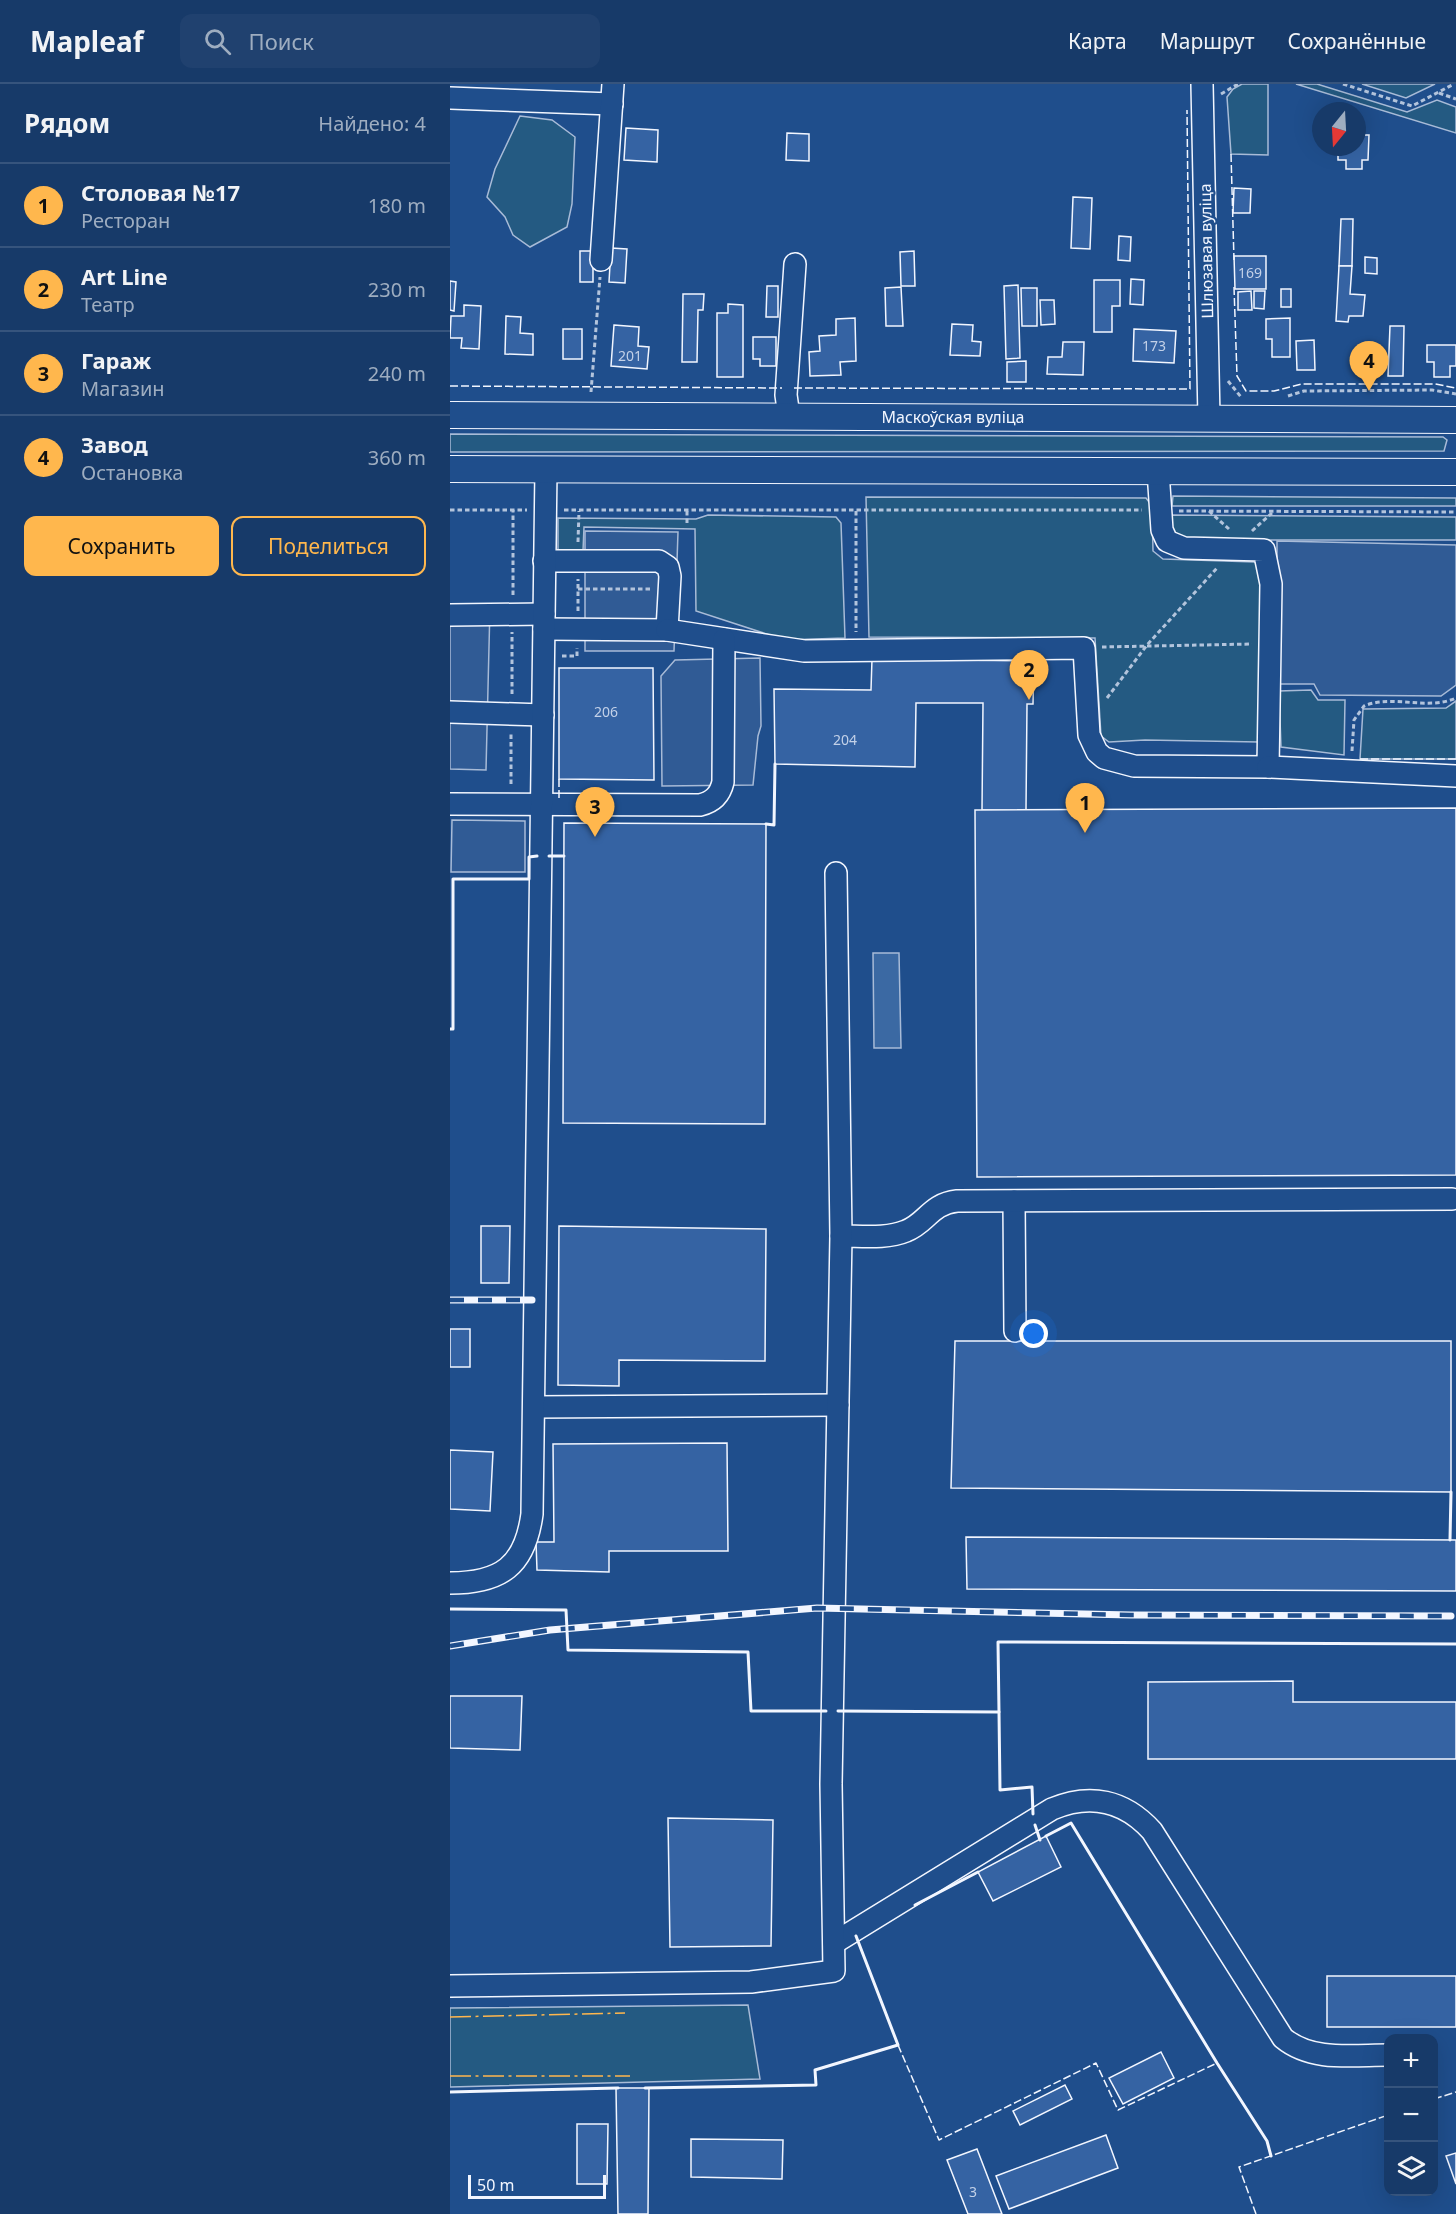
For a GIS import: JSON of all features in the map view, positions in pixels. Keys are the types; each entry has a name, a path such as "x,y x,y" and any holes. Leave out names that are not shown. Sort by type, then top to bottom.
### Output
{"main road":[{"name":"Маскоўская вуліца","path":"450,415 789,416 1208,408 1447,419"},
{"path":"1447,419 1456,439"},
{"path":"450,469 1158,471 1451,466"}],"street":[{"name":"Шлюзавая вуліца","path":"1202,84 1208,408"},
{"path":"450,98 612,94 601,260"},
{"path":"789,416 786,395 795,264"},
{"path":"450,1583 470,1583 498,1576 519,1556 526,1543 532,1514 546,470"},
{"path":"1158,471 1164,536 1172,544 1184,548 1238,545 1264,550 1271,578 1272,604 1268,767"},
{"path":"544,561 659,561 669,571 667,630"},
{"path":"450,615 513,615 578,629 667,630 804,651 1084,648 1087,725 1097,752 1104,758 1124,766 1268,767 1456,776"},
{"path":"450,804 700,805 717,796 723,782 724,639"},
{"path":"450,712 543,715"},
{"path":"450,1986 751,1982 834,1971 831,1784 841,1236 836,873"},
{"path":"841,1236 885,1235 907,1231 930,1211 948,1202 1452,1199"},
{"path":"1014,1201 1015,1331"},
{"path":"535,1407 838,1404"},
{"path":"834,1943 1052,1809 1079,1800 1112,1802 1141,1818 1152,1831 1283,2038 1292,2045 1313,2054 1384,2055"}],"path":[{"path":"1219,84 1219,95 1238,84"},
{"path":"1343,84 1412,106 1454,84"},
{"path":"1439,93 1456,99"},
{"path":"591,392 601,260"},
{"path":"1285,397 1304,391 1432,390 1456,394"},
{"path":"1208,408 1242,398"},
{"path":"450,510 1456,512"},
{"path":"511,804 513,510"},
{"path":"687,510 687,523"},
{"path":"560,657 577,656 579,511"},
{"path":"856,511 856,643"},
{"path":"1209,511 1238,545"},
{"path":"1087,725 1147,645 1238,545 1273,512"},
{"path":"578,589 669,590"},
{"path":"1084,648 1271,644"},
{"path":"1352,757 1354,720 1364,706 1375,703 1443,703 1456,698"}],"shaded area":[{"path":"1242,84 1268,84 1268,155 1231,154 1227,97 1233,89"},
{"path":"1296,84 1317,84 1407,112 1437,100 1456,107 1456,133 1366,105 1366,102 1355,102"},
{"path":"1362,84 1435,84 1406,98"},
{"path":"520,116 552,120 575,137 572,204 567,227 530,247 513,235 505,217 487,197 495,169"},
{"path":"450,434 1443,437 1447,440 1444,451 450,452"},
{"path":"1173,496 1456,498 1456,506 1172,506"},
{"path":"866,497 1146,498 1152,506 1153,551 1163,559 1255,562 1263,574 1259,742 1145,740 1109,742 1101,736 1095,638 869,637"},
{"path":"708,515 836,517 841,523 845,638 785,640 696,611 695,529 584,527 583,551 558,550 558,518 696,519"},
{"path":"1170,515 1456,517 1456,540 1181,540 1171,532"},
{"path":"585,531 678,532 674,651 585,651"},
{"path":"1277,541 1456,545 1456,685 1441,696 1320,695 1314,684 1277,684"},
{"path":"450,605 490,606 486,770 450,769"},
{"path":"760,658 761,726 753,785 662,786 661,676 675,660"},
{"path":"1311,690 1318,700 1345,700 1344,755 1281,747 1279,691"},
{"path":"1456,701 1456,759 1360,759 1363,709 1446,708"},
{"path":"452,820 525,821 525,872 451,872"},
{"path":"873,953 899,953 901,1048 874,1048"},
{"path":"748,2005 760,2079 450,2087 450,2008"}],"building":[{"path":"626,128 658,130 657,162 624,160"},
{"path":"787,133 809,134 809,161 786,160"},
{"path":"1366,135 1369,135 1368,160 1362,160 1362,169 1346,169 1346,160 1338,160 1338,156 1366,156"},
{"path":"1234,188 1251,189 1250,213 1233,213"},
{"path":"1073,197 1092,198 1090,249 1071,248"},
{"path":"1341,219 1353,219 1352,266 1339,266"},
{"path":"1119,236 1131,237 1130,261 1118,260"},
{"path":"611,248 627,249 625,283 609,282"},
{"path":"580,251 593,251 593,282 580,282"},
{"path":"914,251 915,286 901,286 900,252"},
{"path":"1234,256 1266,256 1266,289 1235,289"},
{"path":"1365,257 1377,258 1377,274 1365,273"},
{"path":"1339,266 1352,266 1350,294 1365,295 1363,316 1349,316 1348,322 1336,321"},
{"path":"1131,279 1144,280 1143,305 1130,304"},
{"path":"1094,280 1120,280 1120,306 1112,306 1112,332 1094,332"},
{"path":"450,281 456,282 454,311 450,310"},
{"path":"1018,285 1020,358 1006,359 1004,286"},
{"path":"767,286 778,286 778,317 766,317"},
{"path":"901,287 903,326 886,326 885,288"},
{"path":"1021,288 1037,288 1037,326 1022,326"},
{"path":"1281,289 1291,289 1291,307 1281,307"},
{"path":"1251,291 1252,310 1238,310 1238,292"},
{"path":"1254,291 1265,291 1264,309 1254,308"},
{"path":"683,294 704,294 703,310 698,310 697,362 682,362"},
{"path":"1040,300 1054,300 1055,324 1041,325"},
{"path":"728,304 743,305 743,377 717,377 717,313 728,313"},
{"path":"464,305 481,306 479,349 461,348 462,338 450,338 451,316 464,316"},
{"path":"506,316 521,317 520,333 533,334 533,355 505,354"},
{"path":"855,318 856,361 840,362 841,375 810,376 809,352 820,351 819,336 836,335 836,319"},
{"path":"1290,318 1290,357 1272,357 1272,339 1266,339 1266,319"},
{"path":"952,324 973,325 972,341 981,342 980,356 950,355"},
{"path":"614,325 639,327 638,346 649,347 647,369 611,366"},
{"path":"1390,326 1404,326 1403,376 1388,376"},
{"path":"563,329 582,329 582,359 563,359"},
{"path":"1134,329 1176,331 1174,363 1133,361"},
{"path":"753,337 776,337 776,366 760,366 760,359 753,359"},
{"path":"1314,340 1315,370 1297,370 1296,341"},
{"path":"1063,342 1084,342 1083,375 1047,374 1048,357 1062,357"},
{"path":"1427,345 1456,345 1456,366 1450,366 1450,377 1434,377 1434,362 1427,362"},
{"path":"1026,361 1026,382 1007,382 1007,362"},
{"path":"872,659 1034,661 1033,704 1027,704 1026,810 982,810 983,703 916,703 915,767 775,764 774,689 871,690"},
{"path":"559,668 653,668 654,780 559,779"},
{"path":"1456,808 1456,1175 977,1177 975,810"},
{"path":"564,823 766,824 765,1124 563,1123"},
{"path":"481,1226 510,1226 509,1283 481,1283"},
{"path":"559,1226 766,1229 765,1361 619,1360 619,1386 558,1385"},
{"path":"450,1329 470,1329 470,1367 450,1367"},
{"path":"955,1341 1451,1341 1451,1492 951,1488"},
{"path":"727,1443 728,1551 609,1551 609,1572 537,1570 536,1542 554,1542 553,1444"},
{"path":"450,1450 493,1452 490,1511 450,1509"},
{"path":"966,1537 1456,1540 1456,1591 967,1589"},
{"path":"1293,1681 1293,1702 1456,1702 1456,1759 1148,1759 1148,1682"},
{"path":"450,1696 522,1696 520,1750 450,1748"},
{"path":"668,1818 773,1820 771,1946 670,1947"},
{"path":"1046,1836 1061,1867 993,1901 978,1872"},
{"path":"1327,1976 1456,1976 1456,2027 1327,2027"},
{"path":"1161,2052 1174,2078 1123,2104 1109,2078"},
{"path":"1065,2085 1072,2099 1020,2125 1013,2111"},
{"path":"616,2088 649,2088 648,2214 618,2214"},
{"path":"577,2124 608,2124 607,2184 577,2184"},
{"path":"1106,2135 1118,2168 1009,2209 996,2176"},
{"path":"691,2139 783,2140 782,2179 691,2177"},
{"path":"977,2149 1002,2214 968,2214 947,2160"},
{"path":"1456,2153 1456,2184 1446,2156"}],"railway":[{"path":"450,1300 532,1300"},
{"path":"450,1646 550,1630 817,1608 1131,1615 1451,1616"}],"fence":[{"path":"794,388 1190,389 1187,110"},
{"path":"1231,154 1234,260"},
{"path":"1234,287 1237,376 1246,391 1274,391 1302,384 1435,384 1456,388"},
{"path":"450,386 782,388"},
{"path":"1360,759 1456,759"},
{"path":"559,779 559,800"},
{"path":"898,2045 939,2140 1096,2063 1118,2110 1217,2063"},
{"path":"1438,2098 1456,2092"},
{"path":"1256,2214 1239,2167 1384,2116"}],"wall":[{"path":"766,824 774,825 775,764"},
{"path":"450,1029 453,1029 453,879 529,879 529,857 537,856"},
{"path":"549,856 564,856"},
{"path":"1450,1540 1451,1492"},
{"path":"450,1609 566,1610 568,1650 748,1652 751,1711 826,1711"},
{"path":"999,1712 998,1642 1456,1644"},
{"path":"838,1711 999,1712 1000,1790 1032,1787 1033,1814"},
{"path":"1046,1836 1071,1823 1267,2141 1271,2156"},
{"path":"1035,1825 1040,1840"},
{"path":"915,1905 978,1872"},
{"path":"645,2088 816,2085 815,2070 898,2045 856,1936"},
{"path":"450,2092 618,2088"}],"power":[{"path":"450,2017 625,2013"},
{"path":"450,2076 630,2076"}],"place":[{"name":"Завод","path":"1369,391"},
{"name":"Art Line","path":"1029,700"},
{"name":"Столовая №17","path":"1085,833"},
{"name":"Гараж","path":"595,837"}]}
